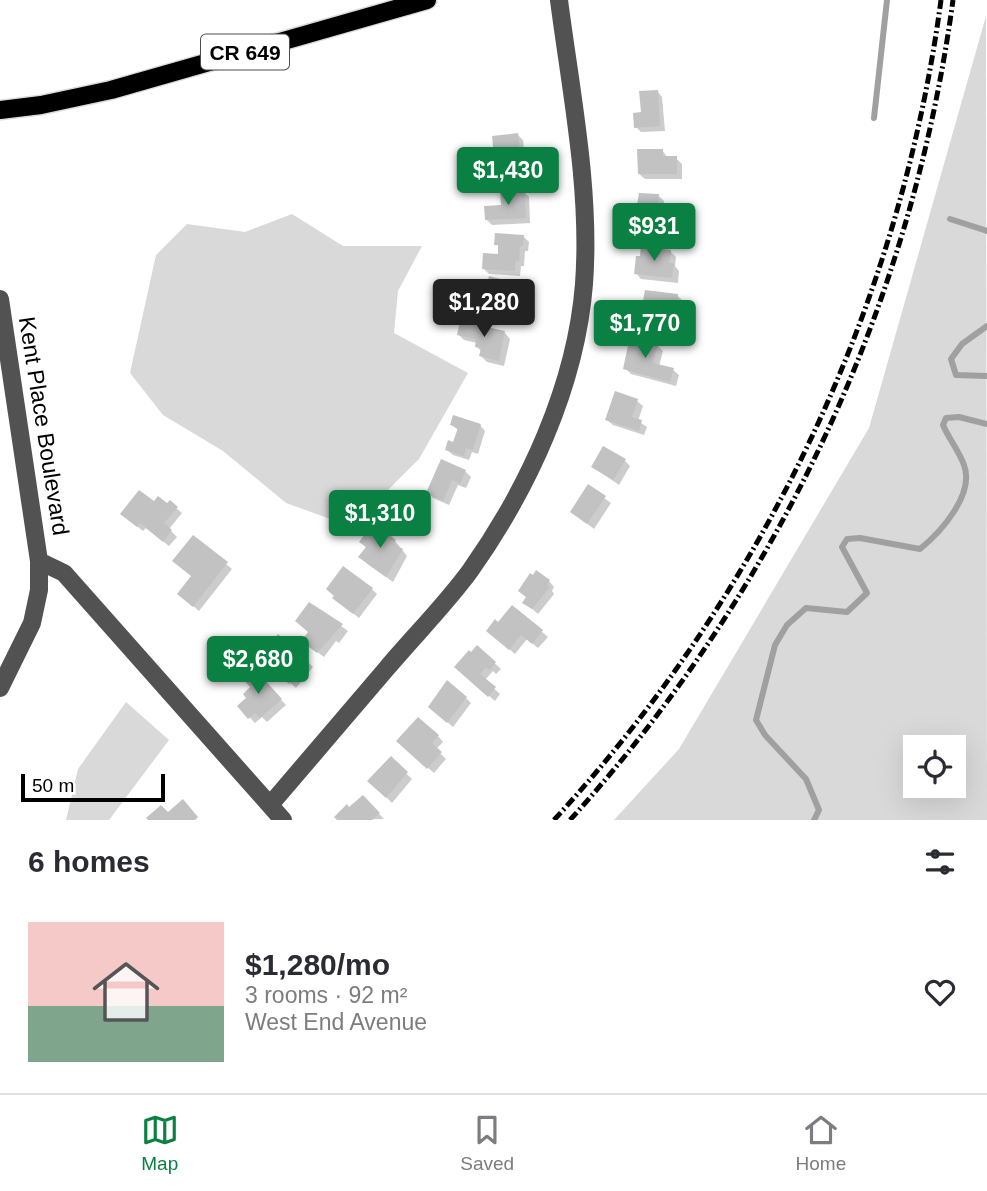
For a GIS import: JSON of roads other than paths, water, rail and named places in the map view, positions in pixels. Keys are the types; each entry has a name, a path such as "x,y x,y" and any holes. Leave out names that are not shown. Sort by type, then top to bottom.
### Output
{"main road":[{"name":"CR 649","path":"0,110 52,103 111,90 427,0"}],"street":[{"path":"270,805 468,574 515,499 556,408 573,347 584,285 585,230 581,171 559,0"},
{"name":"Kent Place Boulevard","path":"0,299 39,561 39,590 32,622 0,688"},
{"path":"39,561 64,573 283,820"}],"waterway":[{"path":"874,118 887,0"},
{"path":"950,219 987,231"},
{"path":"987,326 962,344 951,359 956,375 987,376"},
{"path":"814,820 819,810 806,779 765,735 756,720 775,645 787,625 806,608 847,612 867,593 842,547 847,539 860,538 920,549 937,533 954,512 965,488 966,476 962,460 943,425 946,418 959,417 987,424"}],"railway":[{"path":"554,820 629,732 697,639 757,541 810,440 856,334 893,225 921,114 941,0"},
{"path":"570,820 644,732 711,639 771,541 824,439 868,333 905,225 933,113 953,0"}]}
